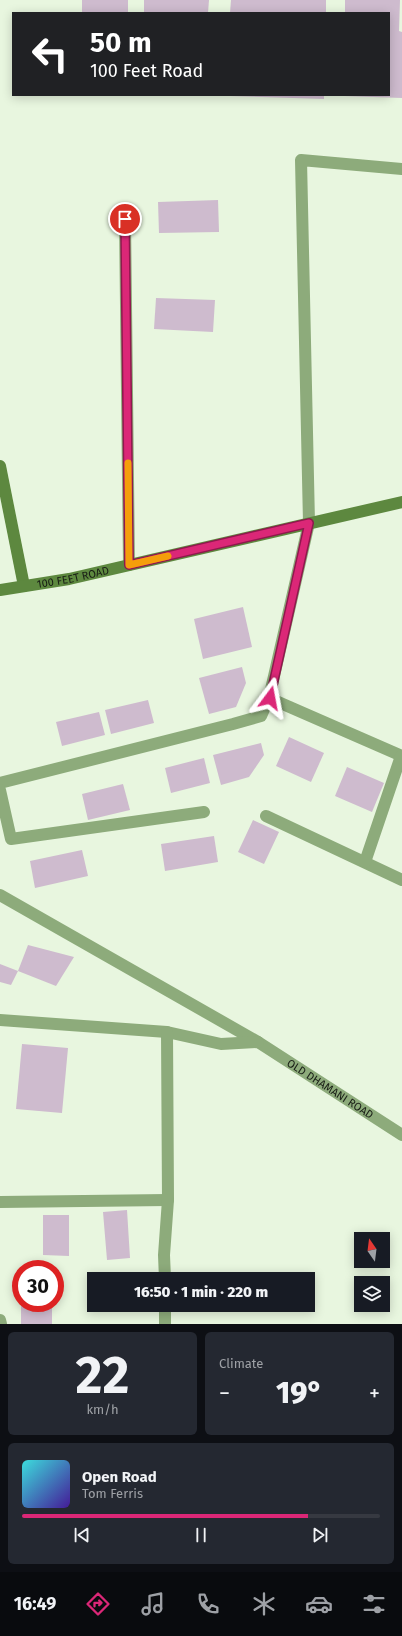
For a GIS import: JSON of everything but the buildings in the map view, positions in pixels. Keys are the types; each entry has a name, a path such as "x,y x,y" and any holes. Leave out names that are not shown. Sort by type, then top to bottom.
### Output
{"main road":[{"path":"0,466 24,586"},
{"name":"100 FEET ROAD","path":"0,590 69,579 402,502"}],"street":[{"path":"0,783 260,716 270,698 309,523 301,160 402,169"},
{"path":"125,219 129,565"},
{"path":"270,698 402,756 365,862"},
{"path":"0,790 11,839 204,812"},
{"path":"266,816 402,880"},
{"name":"OLD DHAMANI ROAD","path":"0,895 258,1042 402,1135"},
{"path":"0,1020 167,1032 221,1044 258,1042"},
{"path":"165,1272 164,1255 168,1200 167,1032"},
{"path":"0,1202 168,1200"},
{"path":"165,1312 165,1324"},
{"path":"0,1320 1,1324"}],"slow traffic":[{"path":"128,463 129,565 168,556"}],"route":[{"path":"125,219 129,565 309,523 270,698"}]}
